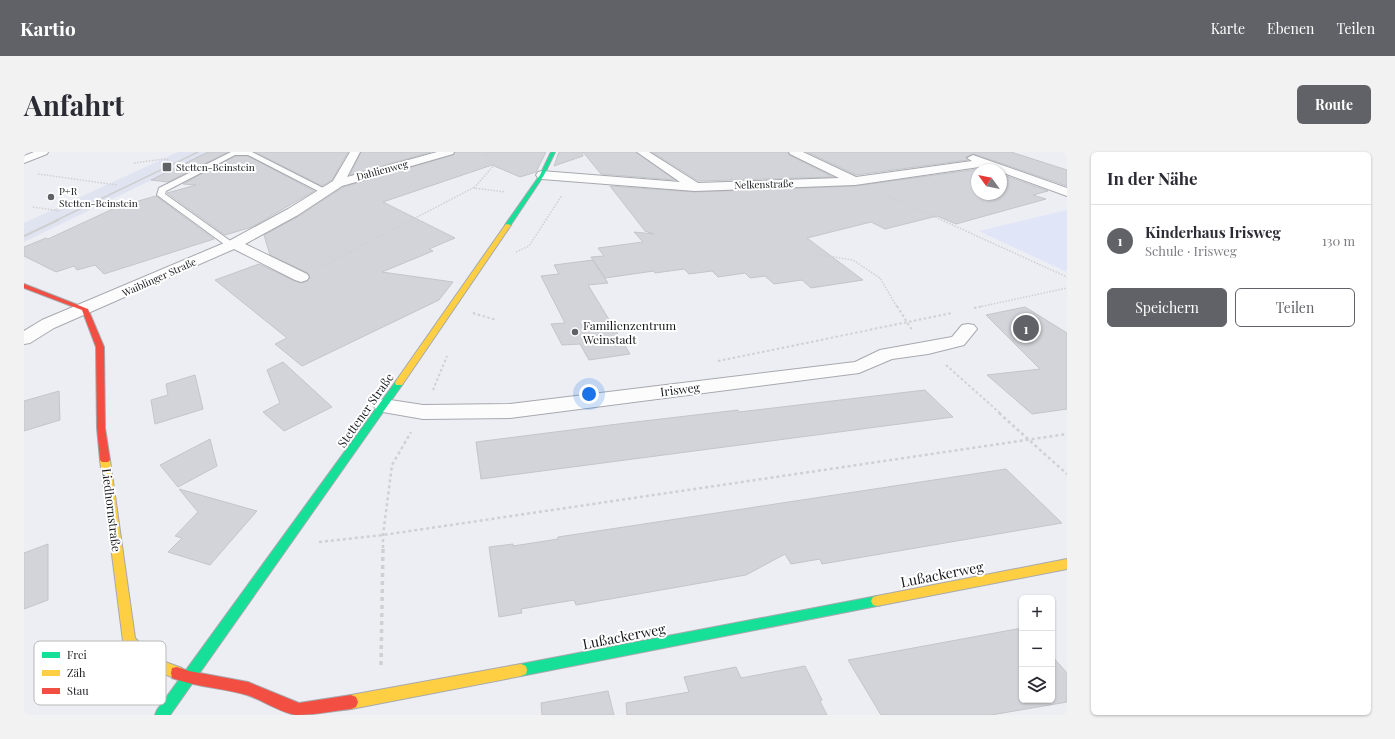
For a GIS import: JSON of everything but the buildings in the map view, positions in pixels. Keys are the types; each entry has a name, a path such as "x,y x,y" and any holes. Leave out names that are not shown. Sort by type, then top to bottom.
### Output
{"street":[{"path":"24,160 44,152"},
{"name":"Waiblinger Straße","path":"85,309 233,245 293,212 338,183 355,152"},
{"name":"Dahlienweg","path":"338,183 449,152"},
{"name":"Stettener Straße","path":"162,715 384,406 542,175 553,152"},
{"path":"642,152 695,187"},
{"path":"794,152 855,181"},
{"path":"960,153 1067,192"},
{"name":"Nelkenstraße","path":"542,175 695,187 855,181 986,163"},
{"path":"233,245 301,277"},
{"path":"24,286 85,309"},
{"path":"24,339 48,324 85,309"},
{"name":"Liedhornstraße","path":"85,309 100,348 101,428 129,641"},
{"name":"Irisweg","path":"384,406 423,412 510,411 859,366 887,354 928,348 958,341 965,320"},
{"name":"Lußackerweg","path":"189,677 248,689 301,713 1067,564"},
{"name":"Liedhornstraße","path":"166,669 189,677"}],"lane":[{"path":"233,245 161,195 162,190 234,153 249,153 325,191"}],"path":[{"path":"301,277 473,188 495,164 483,152"},
{"path":"134,163 164,159 170,160"},
{"path":"35,174 117,185"},
{"path":"855,181 1067,277"},
{"path":"473,188 508,193 505,196"},
{"path":"33,207 60,211"},
{"path":"815,254 853,260 880,278 906,322 928,348 1067,474"},
{"path":"711,363 906,322 965,320 1067,288"},
{"path":"467,311 496,320"},
{"path":"314,548 318,542 383,535 1067,434"}],"shaded area":[{"path":"178,152 209,152 24,242 24,223"},
{"path":"1067,210 1067,272 979,231"}],"railway":[{"path":"55,221 198,152"},
{"path":"24,236 58,220"}],"traffic: fast":[{"path":"508,225 542,175 553,152"},
{"path":"162,715 399,383"},
{"path":"521,670 877,601"}],"traffic: slow":[{"path":"399,383 508,225"},
{"path":"105,460 129,641"},
{"path":"877,601 1067,564"},
{"path":"166,669 177,673"},
{"path":"351,702 521,670"}],"traffic: jam":[{"path":"24,286 85,309 100,347 101,428 105,460"},
{"path":"177,673 189,677 248,689 299,710 351,702"}],"place":[{"name":"Stetten-Beinstein","path":"167,167"},
{"name":"P+R Stetten-Beinstein","path":"51,197"},
{"name":"Kinderhaus Irisweg","path":"1026,328"},
{"name":"Familienzentrum Weinstadt","path":"575,332"}]}
